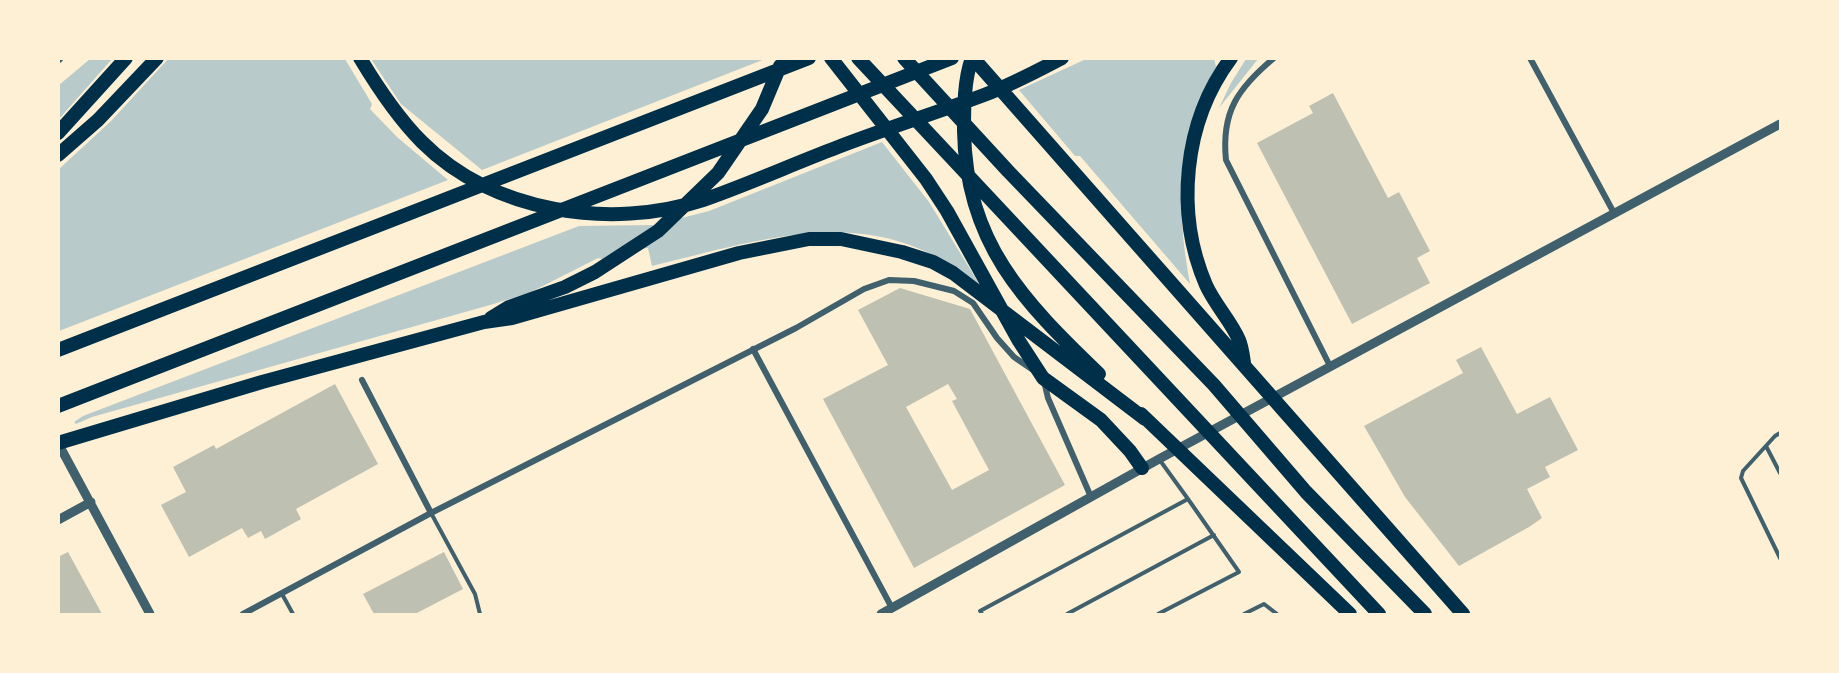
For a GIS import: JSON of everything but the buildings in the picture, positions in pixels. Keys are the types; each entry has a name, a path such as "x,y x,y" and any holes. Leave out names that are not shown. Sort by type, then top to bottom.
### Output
{"highway":[{"path":"58,133 126,58"},
{"path":"58,154 98,120 158,58"},
{"path":"360,58 376,84 411,130 423,143 451,165 494,189 548,208 591,214 638,214 702,200 842,145 987,94 1062,58"},
{"path":"484,322 509,307 565,287 623,255 658,231 718,173 762,109 783,58"},
{"path":"58,350 809,58"},
{"path":"831,58 926,179 975,258 1019,341 1043,378 1101,420 1130,451 1142,468"},
{"path":"858,58 1379,615"},
{"path":"904,58 1214,385 1306,492 1425,615"},
{"path":"58,406 952,58"},
{"path":"972,58 1463,615"},
{"path":"972,58 964,109 966,171 978,214 989,241 1028,304 1350,615"},
{"path":"1231,58 1209,95 1197,127 1189,160 1190,225 1194,248 1213,299 1240,340 1244,365"},
{"path":"58,443 251,385 484,322 512,318 776,244 825,238 872,245 933,262 971,285 1145,419"},
{"path":"58,453 97,432"}],"street":[{"path":"1274,58 1255,74 1236,97 1224,136 1226,160 1330,366"},
{"path":"1530,58 1614,213"},
{"path":"881,615 1142,468 1780,124"},
{"path":"243,615 431,513 753,349 864,289 889,280 914,281 954,291 973,303 1014,357 1043,378 1048,398 1091,497"},
{"path":"753,349 892,608"},
{"path":"362,380 431,513"},
{"path":"58,443 150,615"},
{"path":"58,520 91,502"}],"lane":[{"path":"1780,433 1743,471 1741,478 1780,558"},
{"path":"1766,446 1780,474"},
{"path":"1158,615 1239,572 1159,459"},
{"path":"982,615 980,611 1188,499"},
{"path":"431,513 475,594 480,615"},
{"path":"1067,615 1214,535"},
{"path":"282,594 293,615"},
{"path":"1244,615 1264,604 1277,615"}],"shaded area":[{"path":"169,58 345,59 372,104 370,109 397,137 448,180 59,331 59,169 111,121"},
{"path":"1214,58 1216,67 1193,122 1183,173 1182,225 1190,284 1080,156 1075,156 1019,90 1086,59"},
{"path":"90,59 112,59 59,119 59,85"},
{"path":"371,59 765,59 482,170 401,104"},
{"path":"1246,59 1258,59 1219,108 1231,83"},
{"path":"882,142 929,202 981,287 943,261 908,245 872,235 836,233 761,240 652,266 648,248 619,251 602,259 598,258 529,293 92,417 76,424 74,422 83,416 579,226 654,225 709,211"}]}
